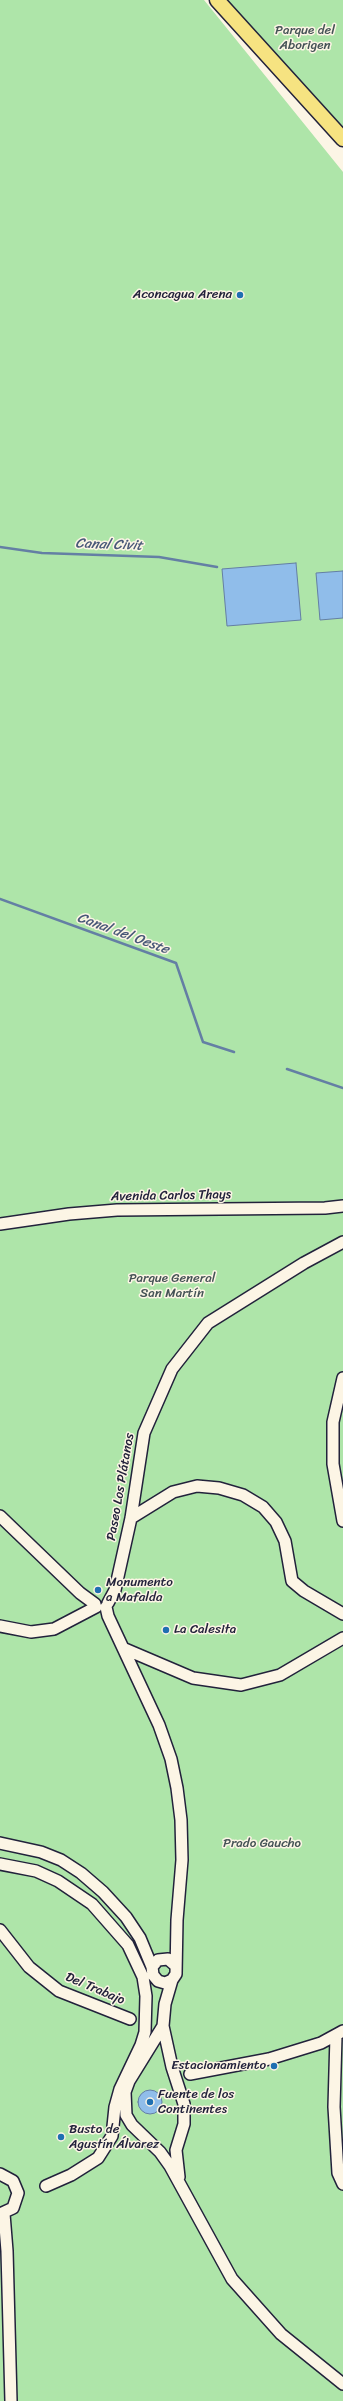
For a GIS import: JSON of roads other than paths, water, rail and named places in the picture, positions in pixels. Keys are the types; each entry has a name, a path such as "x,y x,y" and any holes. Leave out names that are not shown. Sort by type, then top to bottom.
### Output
{"main road":[{"path":"221,2 343,140"}],"street":[{"name":"Avenida Carlos Thays","path":"0,1224 69,1214 117,1210 325,1208 343,1206"},
{"name":"Paseo Los Plátanos","path":"102,1605 115,1590 132,1518 144,1433 172,1369 208,1323 304,1263 343,1242"},
{"path":"343,1378 333,1422 333,1457 343,1521"},
{"path":"132,1518 173,1492 198,1486 219,1488 243,1495 263,1507 276,1522 285,1541 292,1581 304,1592 343,1614"},
{"path":"0,1516 82,1595 102,1605 125,1650 159,1725 170,1760 177,1788 181,1820 182,1860 177,1920 176,1974 172,1980 165,2004 163,2026 172,2067 184,2104 184,2124 176,2150 180,2184"},
{"path":"0,1626 31,1632 54,1629 102,1605"},
{"path":"125,1650 193,1678 241,1685 280,1675 343,1638"},
{"path":"0,1843 41,1852 61,1860 103,1892 126,1917 140,1938 152,1967 153,1975 158,1981 165,2004"},
{"path":"0,1864 36,1871 58,1881 92,1904 128,1945 143,1977 146,1996 145,2032 141,2045 120,2089 115,2107 112,2136 98,2158 71,2175 46,2186"},
{"path":"164,1958 177,1920"},
{"name":"Del Trabajo","path":"0,1930 30,1967 59,1991 130,2019"},
{"path":"140,1938 164,1958 171,1960 176,1966"},
{"path":"152,1967 158,1960 164,1958"},
{"path":"158,1981 165,1983 172,1980"},
{"path":"163,2026 129,2081 125,2092 126,2115 132,2126 160,2152 180,2184 232,2279 281,2334 343,2384"},
{"path":"190,2074 268,2059 322,2043 339,2033"},
{"path":"339,2033 334,2107 338,2173 343,2184"},
{"path":"0,2174 13,2181 18,2193 17,2201 13,2208 2,2214 7,2246 11,2401"}],"water":[{"path":"296,563 301,620 227,626 222,569"},
{"path":"343,571 343,618 320,620 316,573"},
{"path":"150,2090 155,2091 161,2097 161,2107 155,2113 150,2114 145,2113 139,2107 138,2102 139,2097 145,2091"}],"waterway":[{"name":"Canal Civit","path":"0,547 42,553 159,557 217,567"},
{"name":"Canal del Oeste","path":"0,899 176,963 203,1042 234,1052"},
{"name":"Canal del Oeste","path":"287,1069 343,1088"}],"place":[{"name":"Aconcagua Arena","path":"240,295"},
{"name":"Monumento a Mafalda","path":"98,1590"},
{"name":"La Calesita","path":"166,1630"},
{"name":"Estacionamiento","path":"274,2066"},
{"name":"Fuente de los Continentes","path":"150,2102"},
{"name":"Busto de Agustín Álvarez","path":"61,2137"}],"park label":[{"name":"Parque del Aborigen","path":"305,38"},
{"name":"Parque General San Martín","path":"172,1286"},
{"name":"Prado Gaucho","path":"262,1844"}]}
